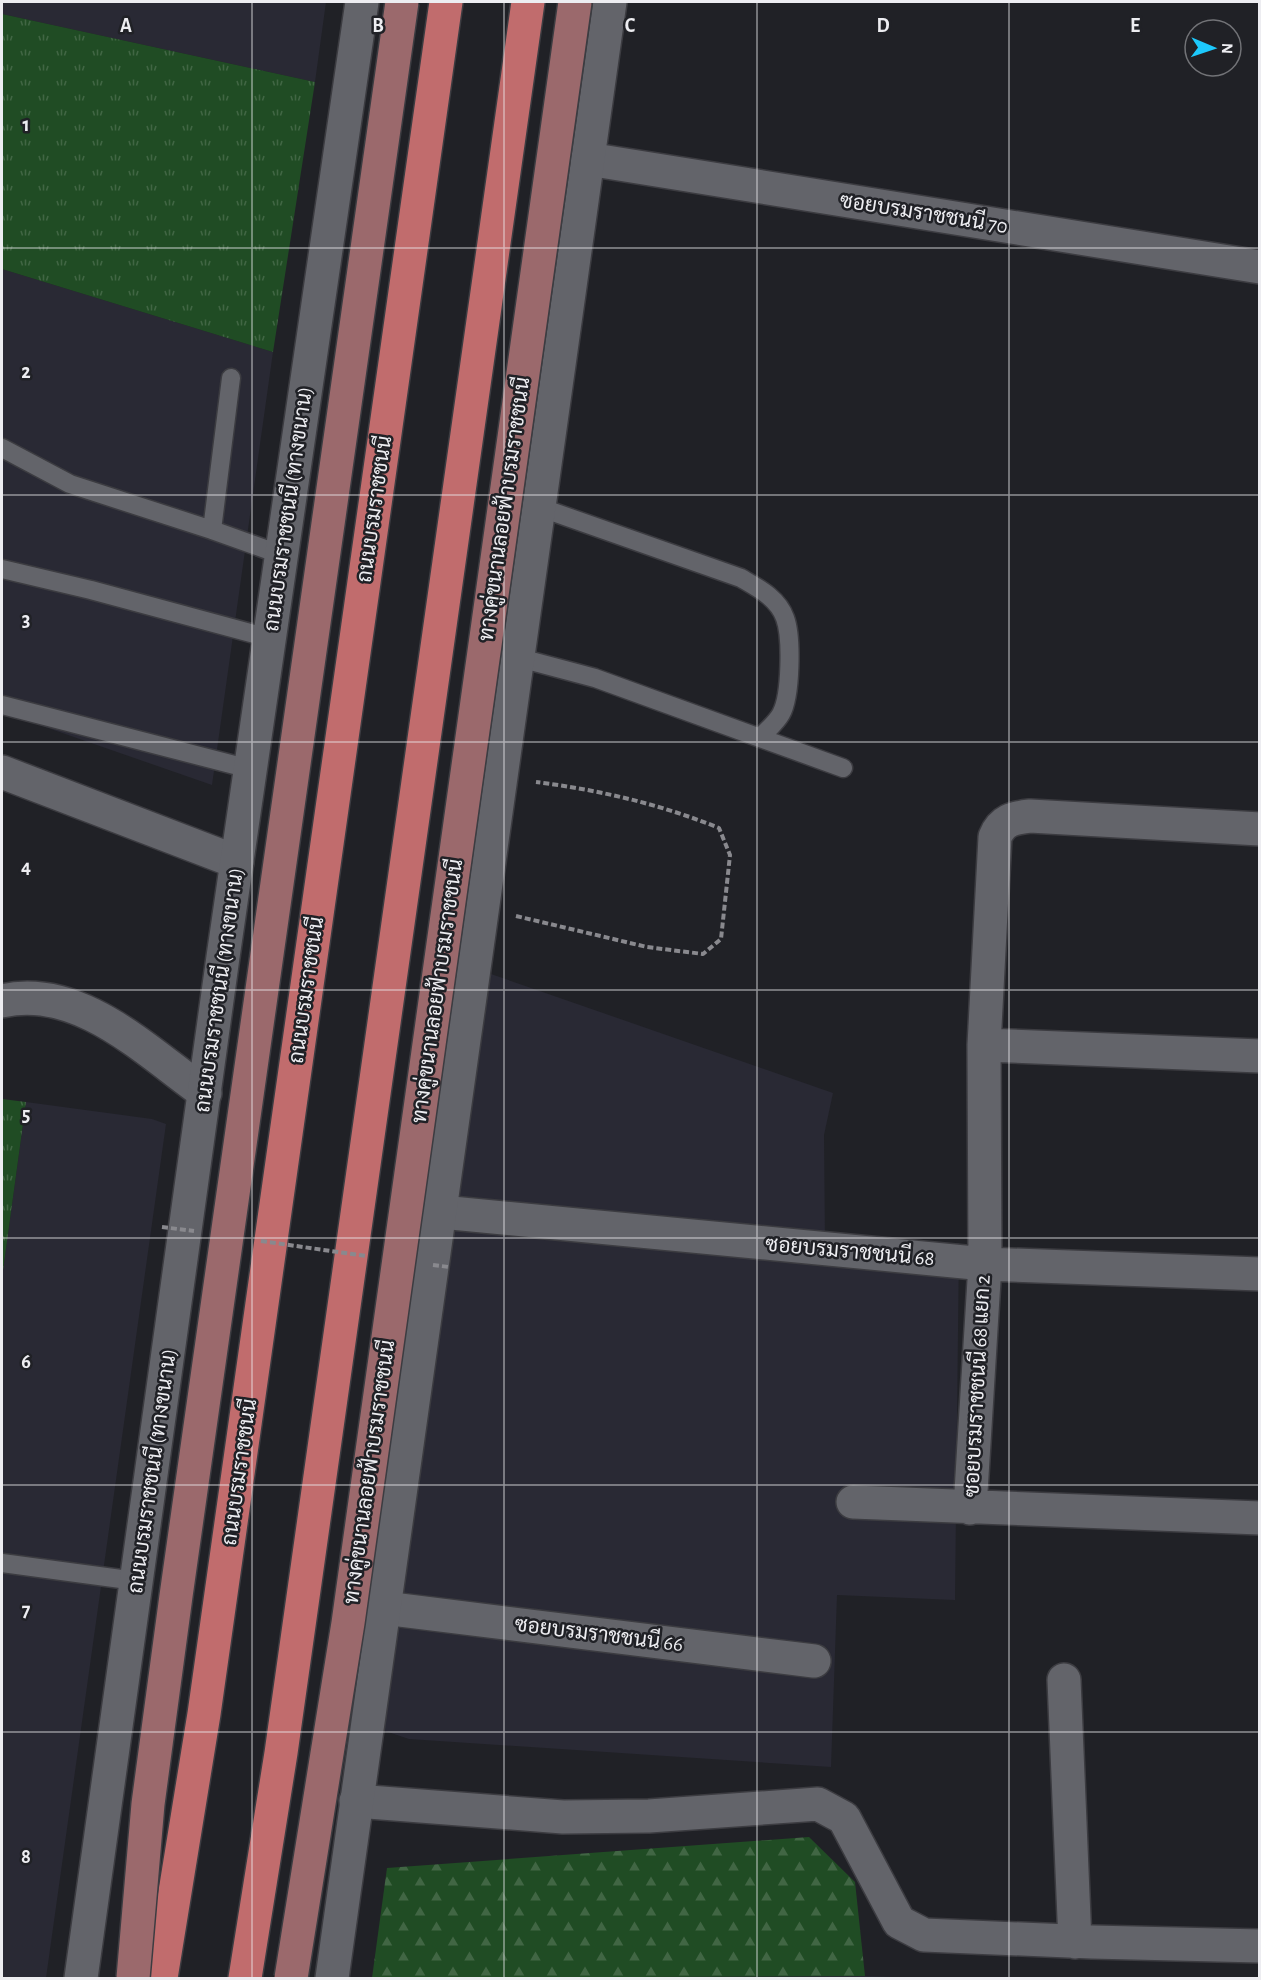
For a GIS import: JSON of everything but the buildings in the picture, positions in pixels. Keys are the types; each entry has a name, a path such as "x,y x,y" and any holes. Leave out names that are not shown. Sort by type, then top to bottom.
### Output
{"highway":[{"name":"ถนนบรมราชชนนี","path":"161,1978 204,1714 446,2"},
{"path":"245,1978 284,1729 528,2"}],"main road":[{"path":"133,1978 148,1804 176,1596 402,2"},
{"name":"ทางคู่ขนานลอยฟ้าบรมราชชนนี","path":"291,1978 348,1623 575,2"}],"street":[{"name":"ถนนบรมราชชนนี (ทางขนาน)","path":"81,1978 250,769 362,2"},
{"path":"332,1978 441,1212 516,657 610,2"},
{"name":"ซอยบรมราชชนนี 70","path":"588,159 1260,267"},
{"path":"2,772 237,862"},
{"name":"ซอยบรมราชชนนี 68 แยก 2","path":"970,1508 985,1264 984,1045 995,837 999,826 1010,819 1030,816 1260,829"},
{"path":"2,1001 17,998 51,1002 87,1012 116,1028 205,1093"},
{"path":"984,1045 1260,1056"},
{"name":"ซอยบรมราชชนนี 68","path":"441,1212 985,1264 1260,1274"},
{"path":"853,1502 1260,1518"},
{"name":"ซอยบรมราชชนนี 66","path":"384,1608 814,1661"},
{"path":"1064,1680 1075,1942"},
{"path":"356,1801 563,1817 649,1816 818,1804 844,1818 899,1922 924,1935 1075,1942 1260,1946"}],"lane":[{"path":"212,530 231,378"},
{"path":"2,448 70,484 282,555"},
{"path":"539,507 741,578 765,592 775,602 785,618 789,691 781,714 760,738"},
{"path":"2,569 91,590 269,638"},
{"path":"516,657 596,678 843,768"},
{"path":"2,705 250,769"},
{"path":"2,1563 136,1581"}],"path":[{"path":"483,908 647,947 703,954 721,939 730,855 719,828 670,808 570,787 500,778"},
{"path":"162,1227 197,1232"},
{"path":"254,1240 369,1256"},
{"path":"426,1264 449,1268"}],"shaded area":[{"path":"2,2 326,2 315,82 2,14"},
{"path":"2,269 273,352 212,785 2,712"},
{"path":"491,974 833,1093 824,1135 825,1244 959,1243 955,1600 837,1595 831,1767 409,1739 379,1729"},
{"path":"26,1102 152,1119 166,1124 46,1978 2,1978 2,1278"},
{"path":"865,1976 925,1978 372,1978"}],"green space":[{"path":"2,14 315,82 273,352 2,269"},
{"path":"2,1099 26,1102 2,1278"},
{"path":"809,1837 855,1882 865,1976 372,1978 387,1868"}]}
